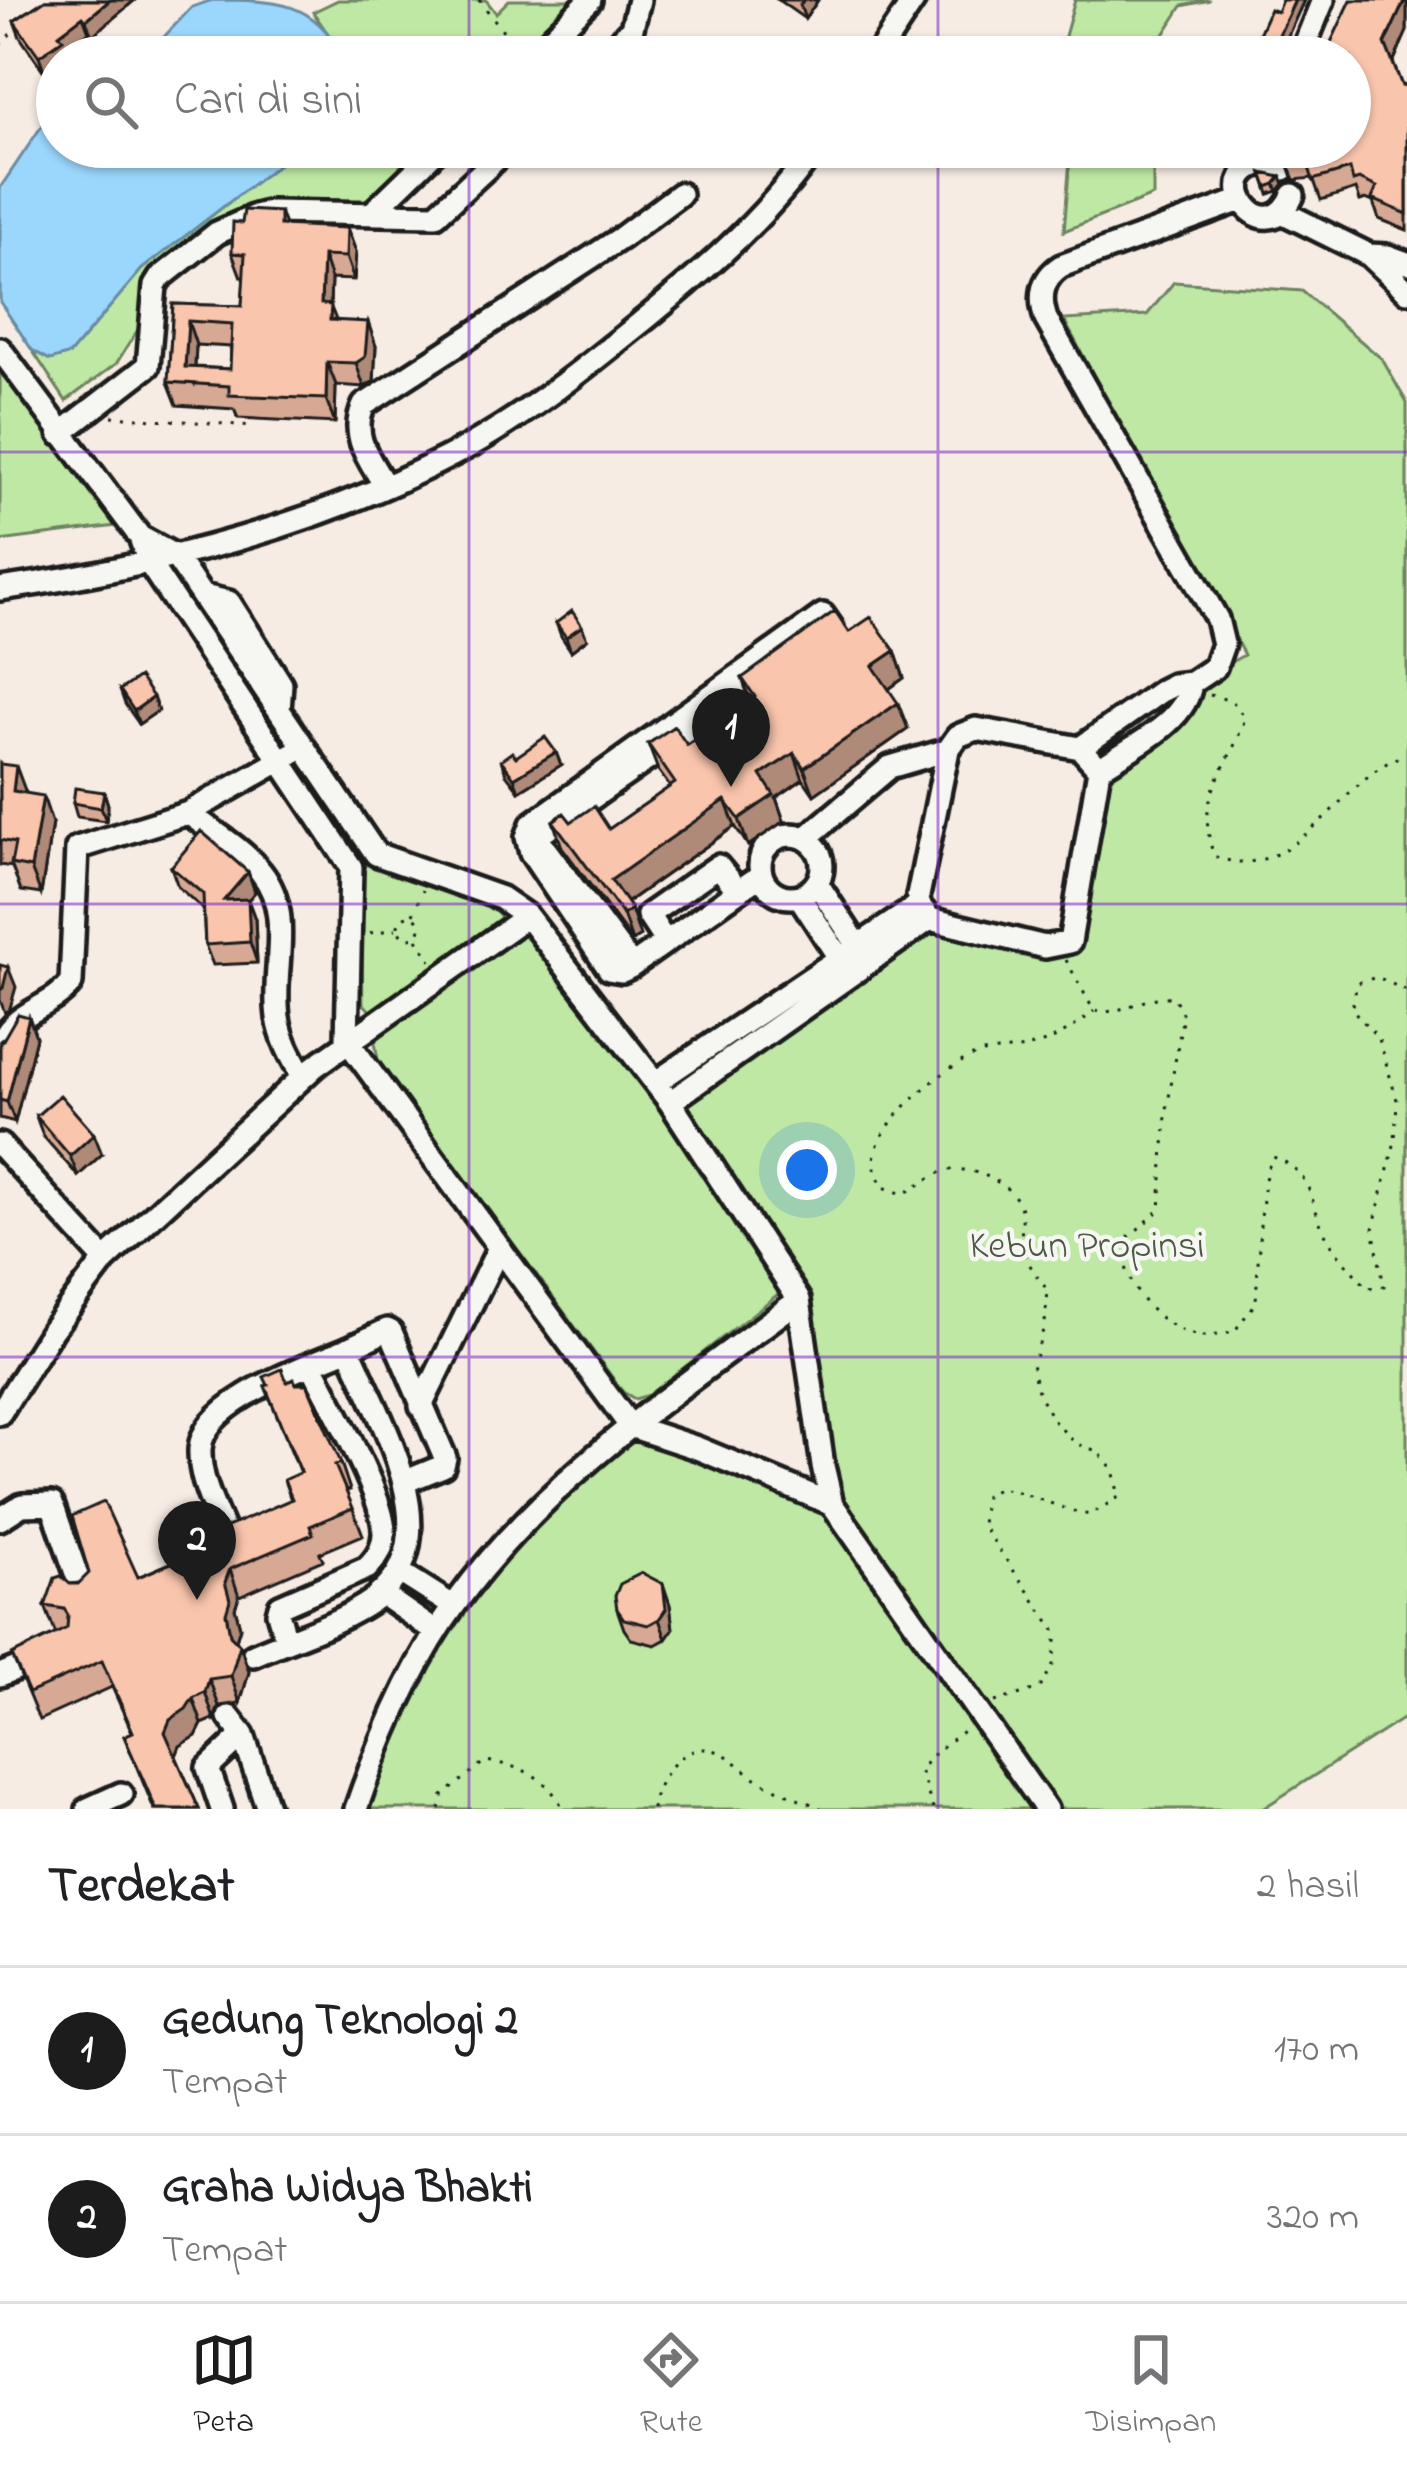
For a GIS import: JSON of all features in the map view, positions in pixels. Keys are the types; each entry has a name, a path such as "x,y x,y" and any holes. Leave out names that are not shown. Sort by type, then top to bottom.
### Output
{"street":[{"path":"551,36 590,0"},
{"path":"624,36 632,28 639,0"},
{"path":"890,36 914,0"},
{"path":"1308,36 1323,0"},
{"path":"373,212 418,168"},
{"path":"61,434 148,366 153,294 160,278 217,233 272,212 436,214 486,168"},
{"path":"0,589 149,563 273,528 385,487 474,443 586,368 674,295 765,211 799,168"},
{"path":"1241,200 1242,178 1251,168"},
{"path":"1280,168 1284,170"},
{"path":"385,487 360,442 357,424 364,405 621,238 680,194"},
{"path":"1241,200 1259,216 1271,217 1288,204 1369,255 1407,291"},
{"path":"1080,748 1161,691 1192,682 1215,667 1222,656 1217,620 1046,319 1041,294 1048,277 1061,266 1241,200"},
{"path":"1369,255 1407,263"},
{"path":"0,349 140,537 149,563 351,867 347,1040 630,1426 697,1448 832,1504"},
{"path":"140,537 175,556 203,596 229,602 281,684 279,710 376,854 501,898 527,916 656,1082 799,1300 832,1504 1046,1809"},
{"path":"761,875 632,966 622,971 609,969 526,837 532,824 633,761 796,645"},
{"path":"924,912 1046,947 1070,942 1075,934 1099,769 1177,715 1189,700 1192,682"},
{"path":"670,1102 924,912 948,750 958,736 976,729 1080,748 1099,769"},
{"path":"0,1049 8,1028 71,983 77,848 188,813 302,747"},
{"path":"806,838 890,767 948,750"},
{"path":"188,813 244,855 274,895 281,937 278,1021 288,1052 303,1076"},
{"path":"785,835 806,838 820,856 808,890 780,895 761,875 760,857 769,842 785,835"},
{"path":"351,867 376,854"},
{"path":"665,941 648,915 718,866 737,890"},
{"path":"808,890 855,962"},
{"path":"0,1413 52,1330 105,1260 347,1040 527,916"},
{"path":"656,1082 855,962"},
{"path":"0,1145 105,1260"},
{"path":"421,1406 499,1248"},
{"path":"356,1809 436,1633 512,1534 630,1426 799,1300"},
{"path":"223,1529 202,1478 200,1447 214,1417 237,1400 387,1330 446,1462 404,1482"},
{"path":"253,1654 372,1600 401,1573 410,1532 404,1482 349,1348"},
{"path":"286,1640 280,1606 352,1576 376,1559 384,1540 374,1495 312,1365"},
{"path":"0,1520 22,1505 52,1504 84,1596"},
{"path":"401,1573 453,1606"},
{"path":"352,1576 372,1600 436,1633"},
{"path":"0,1676 63,1648"},
{"path":"222,1809 208,1768 236,1726 268,1809"},
{"path":"88,1809 121,1794"}],"path":[{"path":"479,0 510,36"},
{"path":"0,45 14,30"},
{"path":"93,410 125,418 253,426"},
{"path":"1192,682 1213,697 1232,701 1245,718 1236,750 1218,774 1206,803 1205,830 1214,856 1232,863 1252,861 1300,839 1383,764 1407,756"},
{"path":"412,916 430,872"},
{"path":"412,916 401,918 398,929 404,938 416,937"},
{"path":"412,916 421,926 416,937"},
{"path":"349,936 398,929"},
{"path":"416,937 440,976"},
{"path":"1060,947 1094,1012"},
{"path":"933,1809 920,1770 935,1752 997,1700 1040,1688 1053,1665 1057,1633 982,1525 986,1496 999,1488 1026,1492 1052,1506 1090,1515 1119,1497 1113,1469 1097,1451 1075,1443 1053,1420 1039,1395 1032,1369 1048,1291 1029,1266 1018,1201 1006,1186 960,1170 946,1171 903,1194 883,1187 873,1165 880,1137 927,1085 953,1066 979,1054 1028,1047 1055,1037 1094,1012 1106,1013 1152,996 1174,997 1183,1015 1166,1115 1160,1210 1123,1242 1123,1264 1133,1289 1164,1320 1199,1337 1234,1332 1256,1303 1266,1173 1274,1157 1292,1163 1316,1198 1322,1226 1347,1265 1368,1288 1384,1286 1372,1229 1394,1141 1397,1100 1379,1039 1352,1009 1357,983 1377,977 1407,991"},
{"path":"652,1809 662,1776 688,1753 709,1748 758,1780 822,1809"},
{"path":"440,1809 443,1796 485,1762 520,1766 554,1790 563,1809"}],"green space":[{"path":"338,0 486,0 496,13 509,0 593,0 556,36 330,36 313,12"},
{"path":"1075,0 1210,0 1182,6 1163,36 1065,36"},
{"path":"274,168 421,168 378,210 268,224 241,230 218,245 160,295 116,364 66,401 32,350 50,360 70,354 142,269"},
{"path":"1069,168 1153,168 1153,196 1064,231"},
{"name":"Kebun Propinsi","path":"1174,282 1302,291 1382,359 1407,403 1407,1716 1262,1809 344,1809 432,1625 627,1422 822,1500 791,1301 782,1284 777,1295 649,1395 635,1399 623,1392 378,1060 375,1042 382,1028 515,935 528,931 650,1091 920,906 1067,943 1099,769 1177,715 1195,682 1244,655 1064,320 1147,315"},
{"path":"0,358 116,526 0,541"},
{"path":"375,861 492,905 501,917 499,924 377,1011 370,1011 363,1003 360,877 365,864"}],"water":[{"path":"212,0 274,3 306,14 330,36 165,36 192,7"},
{"path":"36,134 36,168 274,168 142,269 70,354 50,360 32,350 0,302 0,188"}],"building":[{"path":"45,0 110,0 61,36 36,36 36,52 14,21"},
{"path":"1282,0 1295,0 1278,36 1258,36 1270,9 1277,12"},
{"path":"1351,0 1405,0 1385,43 1402,86 1407,84 1407,214 1372,199 1377,187 1353,181 1350,169 1313,180 1309,168 1371,168 1371,36 1334,36"},
{"path":"1262,173 1281,177 1267,187"},
{"path":"244,210 280,212 280,225 347,228 346,257 323,256 321,304 331,305 330,320 368,322 365,357 356,363 327,362 326,399 229,395 229,386 168,382 173,304 242,306 245,254 232,253 233,222 242,223","holes":["188,321 232,324 230,369 185,367"]},
{"path":"572,611 582,626 566,637 556,623"},
{"path":"835,611 849,632 871,617 895,651 873,666 898,703 804,768 794,753 761,775 774,795 739,819 725,800 611,880 631,909 623,915 553,821 564,813 571,822 594,806 609,829 675,783 648,744 674,726 687,745 755,697 742,678"},
{"path":"139,677 153,697 134,711 120,690"},
{"path":"545,737 556,752 514,778 501,760 512,752 516,757"},
{"path":"0,764 16,766 13,791 43,796 31,868 11,864 15,843 0,840"},
{"path":"75,788 104,792 101,808 73,803"},
{"path":"201,831 248,872 224,900 248,899 250,942 205,945 203,894 171,867"},
{"path":"0,965 8,967 0,990"},
{"path":"18,1014 29,1017 7,1102 0,1100 0,1041"},
{"path":"60,1095 94,1134 70,1156 36,1116"},
{"path":"282,1369 287,1382 294,1379 296,1384 307,1384 341,1463 335,1465 353,1508 310,1526 313,1534 230,1569 225,1582 230,1600 226,1613 230,1635 240,1645 231,1676 209,1679 205,1692 170,1720 165,1732 199,1809 156,1809 124,1736 133,1732 102,1661 29,1693 12,1655 67,1628 64,1609 45,1606 55,1578 78,1584 89,1573 72,1516 104,1502 138,1577 207,1548 202,1538 292,1499 284,1480 301,1472 264,1377"},
{"path":"642,1573 663,1584 666,1609 648,1625 624,1619 615,1596 620,1584"}],"place":[{"name":"Gedung Teknologi 2","path":"731,787"},
{"name":"Graha Widya Bhakti","path":"197,1600"}]}
